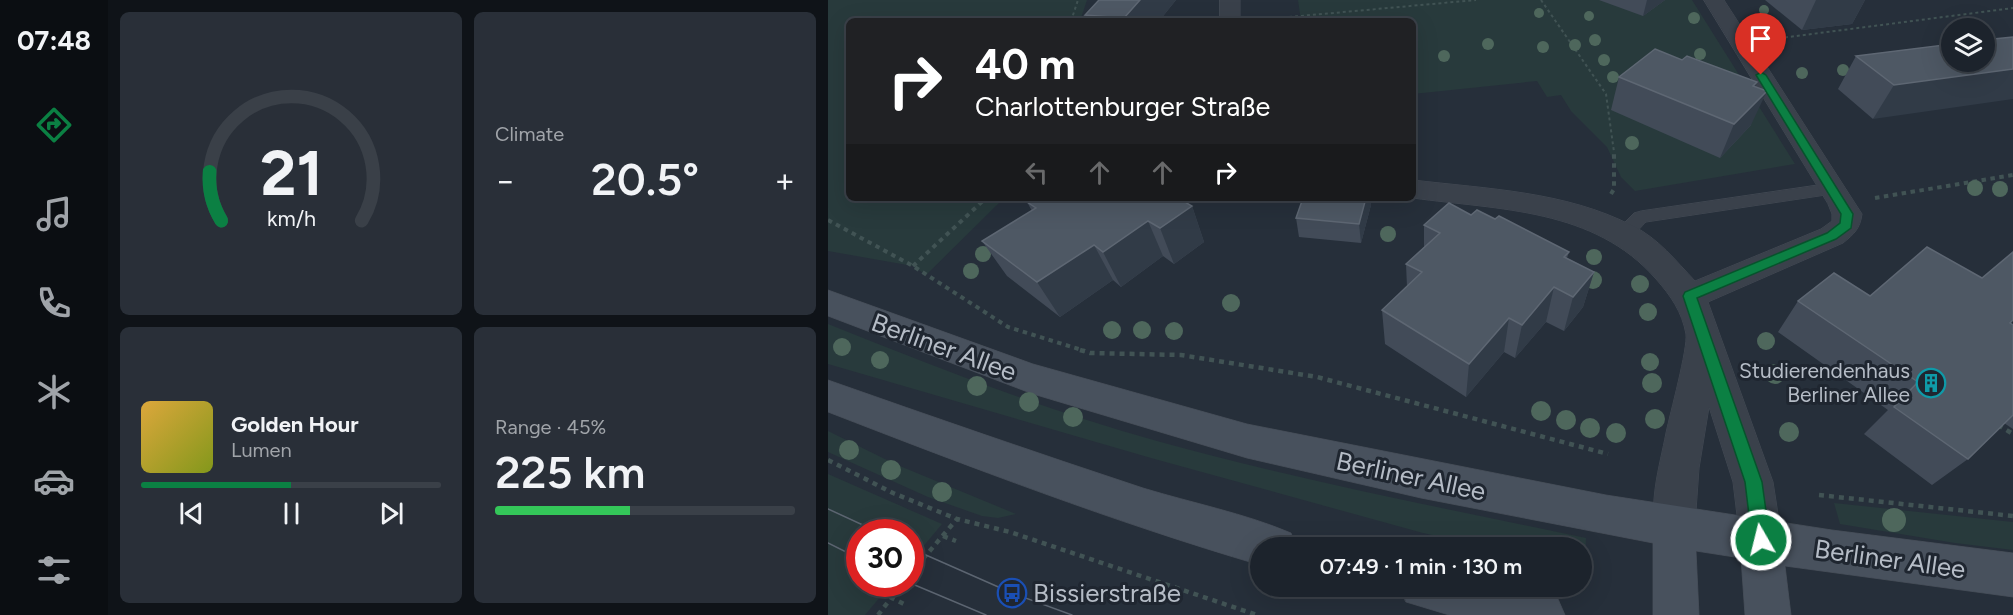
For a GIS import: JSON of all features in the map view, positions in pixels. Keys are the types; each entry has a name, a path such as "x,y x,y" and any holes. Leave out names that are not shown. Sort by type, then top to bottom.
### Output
{"main road":[{"name":"Berliner Allee","path":"828,302 858,316 1033,379 1247,441 1420,479 1606,515 1761,540 2013,575"},
{"path":"828,396 969,449 1195,525 1250,541"},
{"path":"1674,525 1676,615"},
{"path":"1761,540 1768,615"},
{"path":"1468,597 1542,615"}],"street":[{"path":"1230,0 1230,18"},
{"path":"1690,296 1841,231 1846,225 1847,214 1714,0"},
{"path":"1416,189 1552,206 1610,227 1651,253 1690,296 1753,482 1761,540"},
{"path":"1674,525 1679,468 1704,337"}],"lane":[{"path":"1610,227 1641,217 1838,197"}],"path":[{"path":"1072,18 1078,0"},
{"path":"1289,17 1476,0"},
{"path":"1541,0 1606,94 1610,106 1614,139 1614,189 1610,227"},
{"path":"1741,43 2013,8"},
{"path":"1838,197 2013,175"},
{"path":"913,266 983,201"},
{"path":"828,220 913,266 1008,327 1090,353 1180,355 1317,377 1608,454"},
{"path":"1996,423 2013,434"},
{"path":"828,460 893,493 957,519 1010,532 1257,615"},
{"path":"1819,495 2013,516"},
{"path":"924,558 957,519"},
{"path":"943,536 956,541"},
{"path":"878,615 890,597 904,604"}],"shaded area":[{"path":"828,0 1087,0 1081,18 846,18 846,201 1001,201 926,275 913,266 828,251"},
{"path":"1298,0 1692,0 1795,164 1635,191 1621,177 1607,147 1571,111 1561,95 1547,97 1537,81 1416,94 1416,18 1301,18"},
{"path":"828,324 1032,402 1157,441 1317,481 1581,537 1442,537 1423,533 1151,458 828,364"},
{"path":"828,431 895,464 1016,514 998,518 982,516 928,497 828,452"},
{"path":"828,474 942,524 924,545 924,519 846,519 846,597 880,597 865,615 828,615"},
{"path":"1834,503 2013,522 2013,550 1840,524"}],"building":[{"path":"1099,0 1140,0 1124,18 1085,15"},
{"path":"2013,37 2013,69 1995,71 1995,39"},
{"path":"1941,45 1941,72 1991,72 1894,85 1856,56"},
{"path":"1655,49 1682,60 1687,56 1757,82 1753,86 1767,91 1734,124 1619,77"},
{"path":"1183,201 1192,206 1160,228 1148,221 1103,252 1094,245 1037,282 982,241 1036,208 1027,202"},
{"path":"1302,201 1365,201 1359,224 1296,218"},
{"path":"1449,203 1471,215 1477,210 1495,219 1499,216 1569,252 1564,257 1594,272 1573,297 1554,287 1522,325 1509,318 1469,364 1382,310 1422,272 1406,264 1440,233 1424,225"},
{"path":"1927,247 1982,278 2013,252 2013,320 2010,323 2013,325 2013,415 1968,459 1894,407 1918,382 1798,301 1834,273 1870,296"}],"tram line":[{"path":"828,509 850,519"},
{"path":"828,543 846,552"},
{"path":"924,554 1012,593 1072,615"},
{"path":"924,589 986,615"}],"place":[{"name":"Studierendenhaus Berliner Allee","path":"1931,383"},
{"name":"Bissierstraße","path":"1012,593"}],"route":[{"path":"1761,75 1847,214 1846,225 1832,236 1690,296 1753,482 1761,540"}]}
